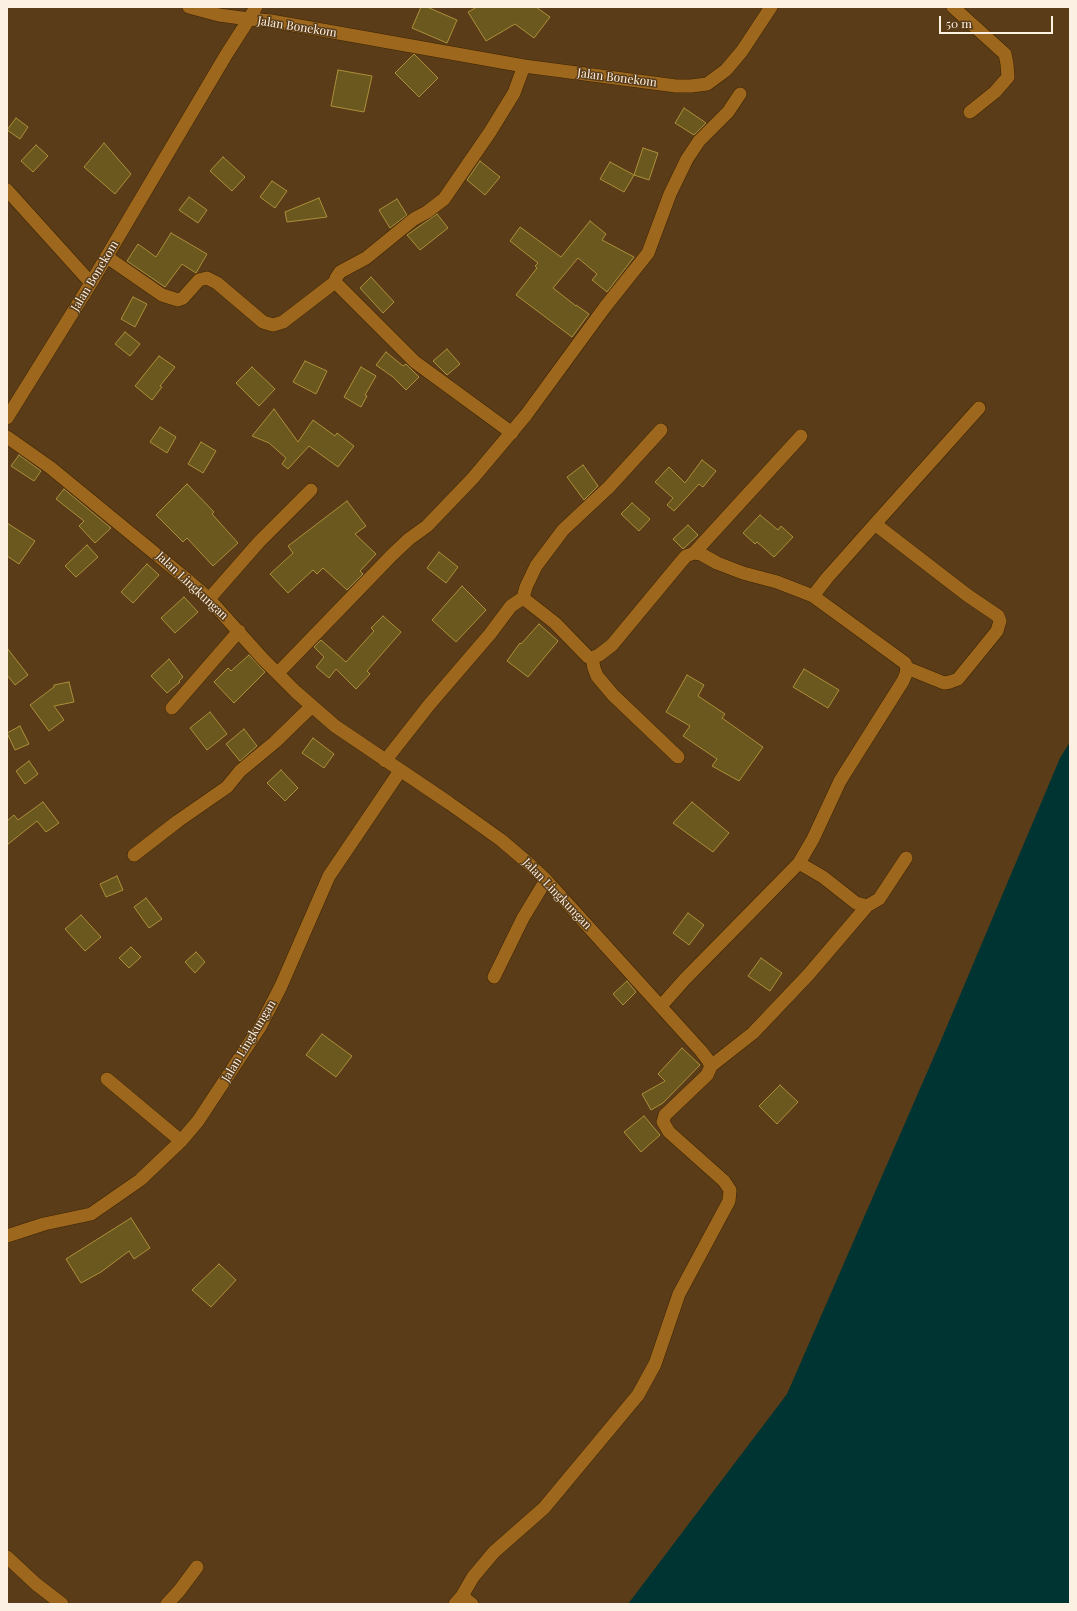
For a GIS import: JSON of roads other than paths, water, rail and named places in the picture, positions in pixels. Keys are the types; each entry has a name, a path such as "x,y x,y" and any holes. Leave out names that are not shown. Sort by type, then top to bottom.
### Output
{"street":[{"path":"189,7 219,15 249,19 256,7"},
{"name":"Jalan Bonekom","path":"7,418 91,283 226,55 249,19 271,21 524,66 676,86 708,84 726,70 742,51 771,7"},
{"path":"953,7 1005,54 1007,64 1008,77 995,92 970,112"},
{"path":"107,256 162,295 178,300 183,298 199,280 207,278 217,282 263,322 273,325 283,322 335,282 340,272 366,258 414,219 427,212 444,199 490,132 514,93 524,66"},
{"path":"278,673 392,555 426,526 474,478 512,433 605,307 648,253 670,194 687,159 699,141 728,112 740,94"},
{"path":"7,190 91,283"},
{"path":"335,282 415,362 512,433"},
{"path":"813,596 827,578 979,408"},
{"path":"385,761 429,705 490,634 511,606 523,598 526,587 536,566 559,536 609,487 661,430"},
{"path":"523,598 555,623 588,657 592,658 599,655 612,644 686,556 694,553 802,436"},
{"name":"Jalan Lingkungan","path":"7,437 51,468 157,554 209,599 263,659 311,707 334,726 449,803 501,840 546,880 701,1051 711,1066"},
{"path":"209,599 259,542 311,490"},
{"path":"694,553 701,554 717,563 743,573 777,582 813,596 898,658 907,668 944,683 958,679 996,631 1000,621 998,616 936,572 875,524"},
{"path":"172,708 238,631"},
{"path":"592,658 597,676 613,695 678,757"},
{"path":"661,1006 685,979 799,863 813,839 840,781 903,681 907,668"},
{"path":"134,855 178,821 227,787 237,774 275,742 311,707"},
{"name":"Jalan Lingkungan","path":"7,1236 44,1224 91,1214 140,1180 181,1141 198,1121 215,1098 260,1028 281,986 329,876 400,771"},
{"path":"463,1602 473,1577 494,1552 544,1508 638,1395 655,1364 679,1294 729,1202 730,1190 724,1181 669,1132 664,1122 665,1115 708,1075 711,1066 753,1034 809,974 867,906 879,899 906,858"},
{"path":"799,863 823,877 856,903 867,906"},
{"path":"494,977 523,918 546,880"},
{"path":"107,1079 181,1141"},
{"path":"7,1557 36,1584 62,1604"},
{"path":"167,1604 180,1591 197,1567"}],"water":[{"path":"1070,742 1070,1604 628,1604 787,1394 939,1045 1060,758"}]}
